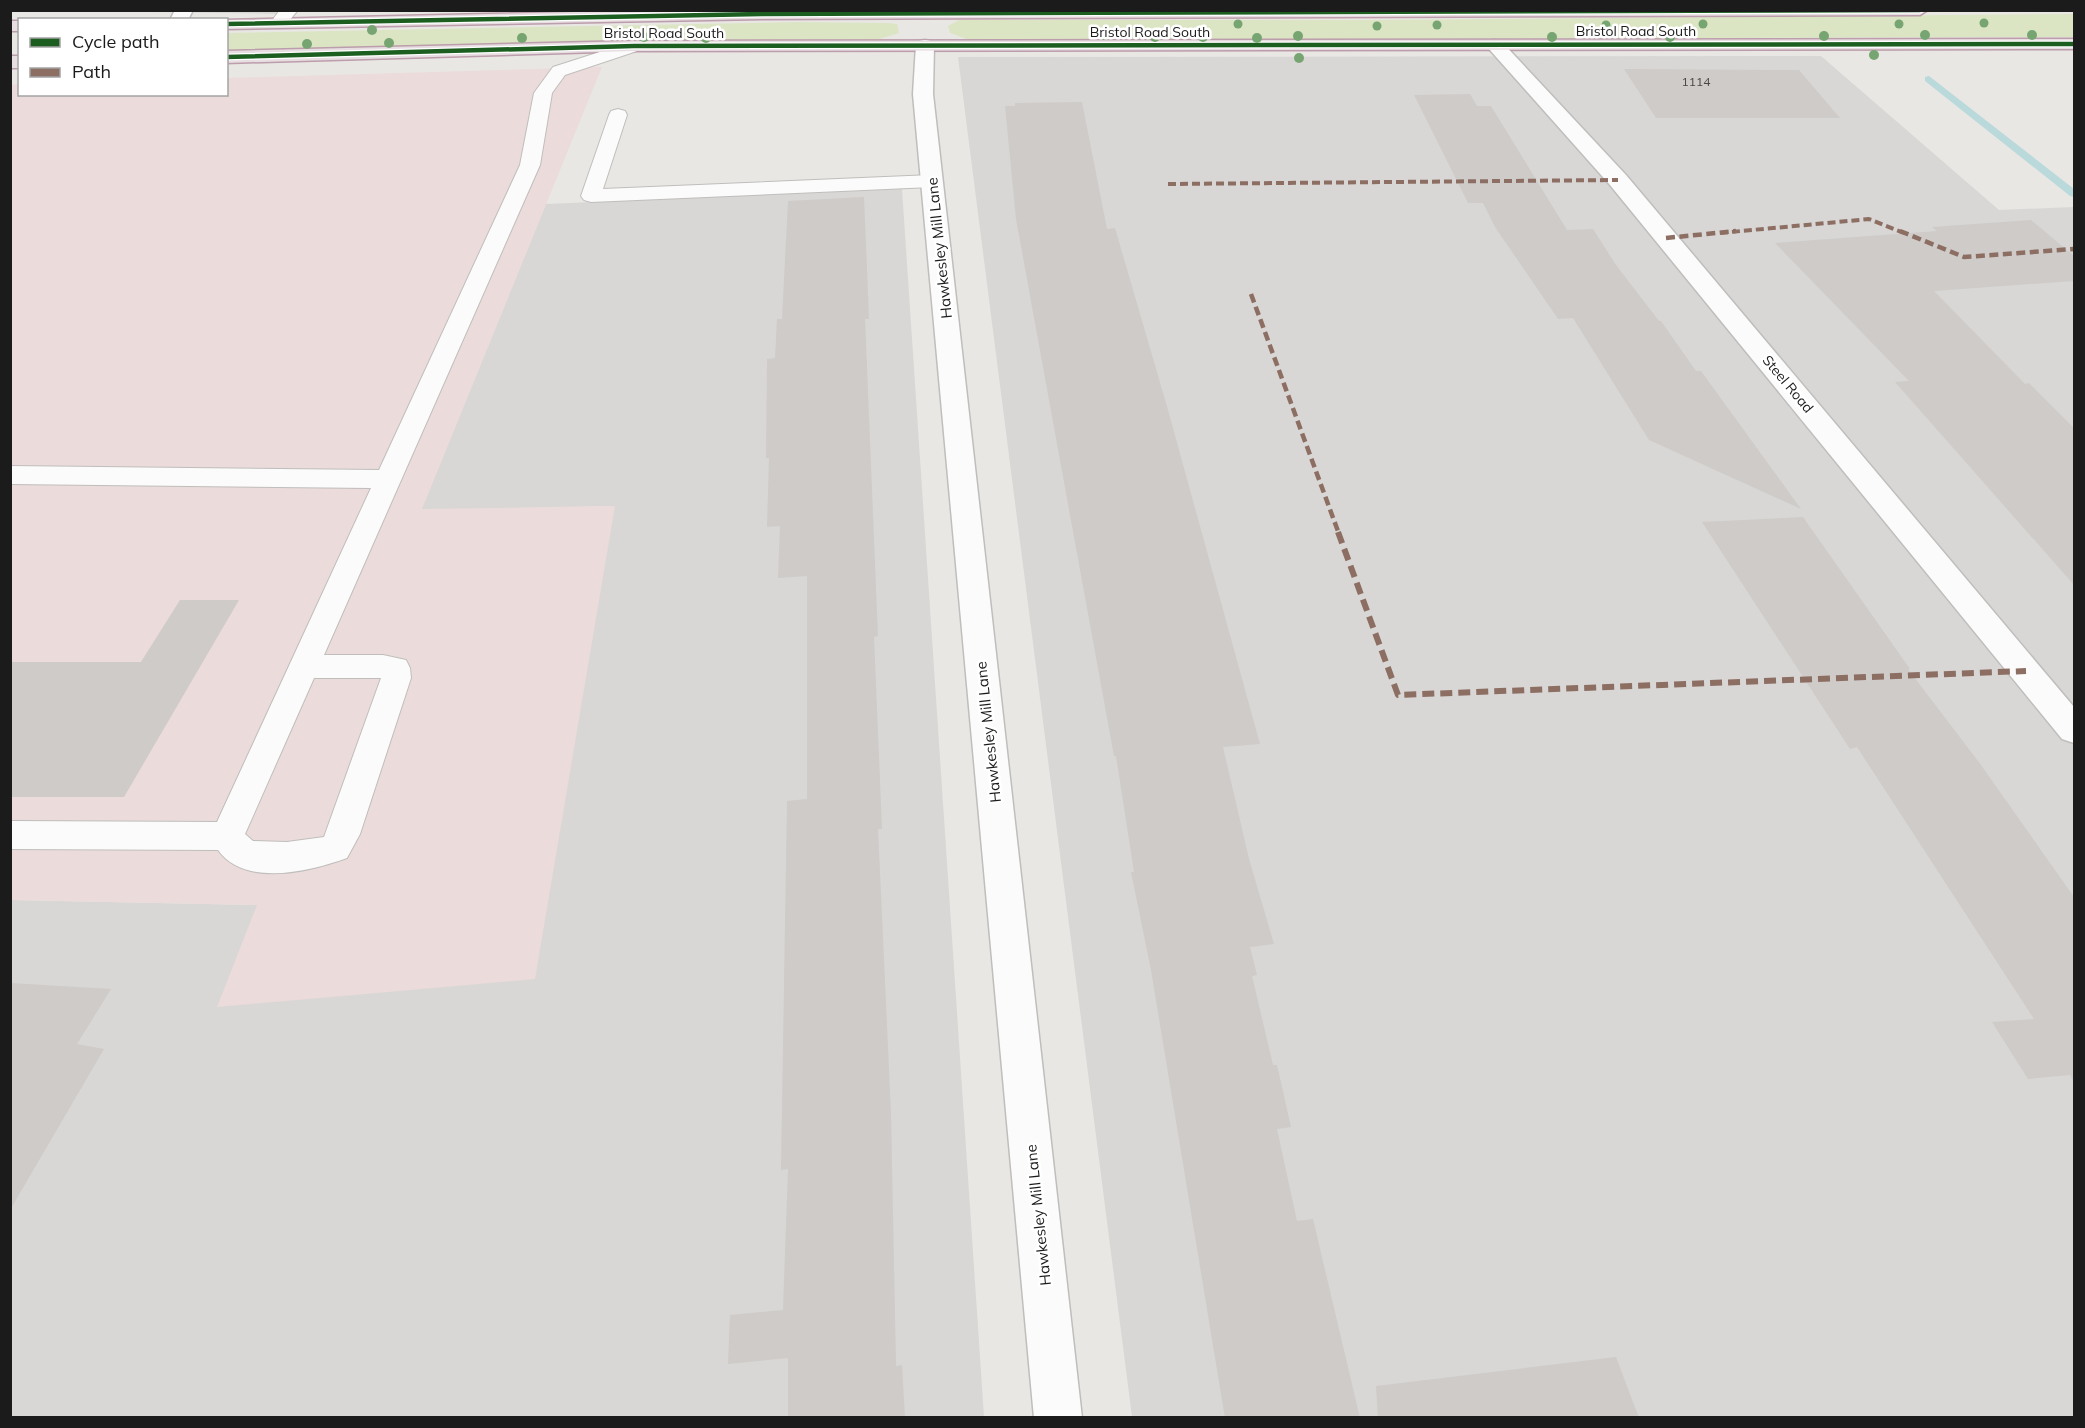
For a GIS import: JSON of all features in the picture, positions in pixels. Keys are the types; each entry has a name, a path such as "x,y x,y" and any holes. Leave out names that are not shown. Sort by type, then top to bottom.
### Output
{"highway":[{"name":"Bristol Road South","path":"228,24 284,17 888,12 919,14 1920,10"},
{"path":"919,14 925,45"},
{"name":"Bristol Road South","path":"228,57 634,46 2074,44"}],"street":[{"name":"Hawkesley Mill Lane","path":"925,45 923,93 1058,1418"},
{"name":"Steel Road","path":"1494,45 1618,180 2074,730"}],"lane":[{"path":"227,836 530,165 543,93 559,71 634,46"},
{"path":"542,48 559,71"},
{"path":"618,115 591,196 932,181"},
{"path":"10,475 388,479"},
{"path":"227,836 240,852 268,858 319,853 335,848 343,834 396,678 395,668 383,666 304,667"},
{"path":"10,835 227,836"}],"shaded area":[{"path":"11,10 289,11 286,14"},
{"path":"1821,56 1999,210 2074,207 2074,1417 1132,1417 958,57"},
{"path":"602,67 422,509 615,506 535,979 217,1007 257,905 11,900 10,85 18,84 18,96 228,96 228,78"},
{"path":"902,189 984,1417 11,1418 11,900 258,905 218,1007 614,506 421,510 546,204"}],"green space":[{"path":"2074,14 2074,37 969,40 950,33 948,26 959,20 1370,20"},
{"path":"799,22 897,24 899,33 880,39 622,41 228,51 228,33"}],"building":[{"path":"1624,69 1799,70 1840,118 1656,118"},
{"path":"1470,94 1477,106 1491,106 1567,230 1593,229 1616,265 1661,321 1696,371 1701,371 1801,509 1649,440 1573,318 1558,319 1495,227 1483,203 1468,203 1414,95"},
{"path":"1082,102 1107,229 1115,228 1260,744 1223,747 1249,859 1274,944 1250,947 1257,975 1252,976 1273,1065 1277,1065 1291,1127 1277,1129 1297,1221 1313,1219 1360,1418 1225,1418 1151,970 1131,872 1134,872 1116,756 1114,756 1016,219 1005,106 1015,106 1015,103"},
{"path":"864,197 869,319 865,319 878,636 874,637 882,829 878,829 891,1113 896,1366 902,1365 905,1418 788,1418 788,1358 728,1364 730,1315 783,1310 788,1169 781,1170 787,801 807,799 807,576 778,578 780,526 767,527 769,458 766,458 767,359 775,358 777,319 782,319 788,201"},
{"path":"2031,220 2074,256 2074,281 1934,291 2025,384 2029,383 2074,428 2074,585 1895,382 1909,381 1775,243 1937,231 1932,227"},
{"path":"1803,517 1910,669 1908,669 1981,765 2074,897 2074,1082 2070,1075 2028,1079 1992,1022 2034,1019 1857,747 1850,749 1702,522"},
{"path":"180,600 239,600 124,797 10,797 10,662 141,662"},
{"path":"10,983 111,989 77,1044 104,1049 10,1210"},
{"path":"1616,1357 1639,1418 1378,1418 1376,1386"}],"waterway":[{"path":"1929,79 2074,194"}],"marked path":[{"path":"1168,184 1618,180"},
{"path":"1666,238 1869,219 1964,257 2074,249"},
{"path":"1251,294 1398,695 2026,671"}],"cycle path":[{"path":"228,24 762,14 1920,10"},
{"path":"228,57 634,46 2074,44"}]}
